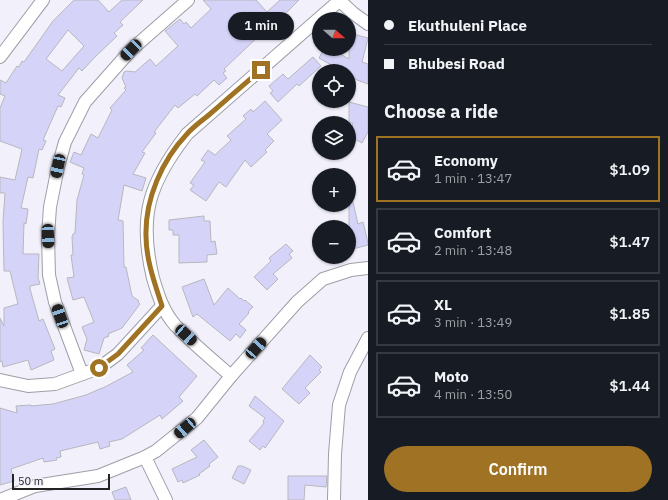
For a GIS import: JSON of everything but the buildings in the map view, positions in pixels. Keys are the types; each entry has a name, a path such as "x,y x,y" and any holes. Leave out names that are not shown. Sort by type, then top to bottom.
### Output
{"street":[{"path":"0,57 43,0"},
{"path":"82,374 55,302 49,275 48,236 50,206 58,166 65,142 85,102 126,55 188,0"},
{"path":"231,376 174,324 162,306 150,267 146,236 146,219 154,189 165,165 187,134 340,0 353,14 368,24"},
{"path":"0,500 35,486 98,476 145,458 173,438 197,418 231,376 297,302 323,279 351,270 368,268"},
{"path":"0,380 3,382 28,386 55,384 99,368 118,354 162,306"},
{"path":"334,500 335,454 339,405 350,372 368,338"},
{"path":"145,458 166,500"}],"route":[{"path":"99,368 118,354 162,306 150,267 147,250 146,219 154,189 165,165 187,134 261,70"}]}
